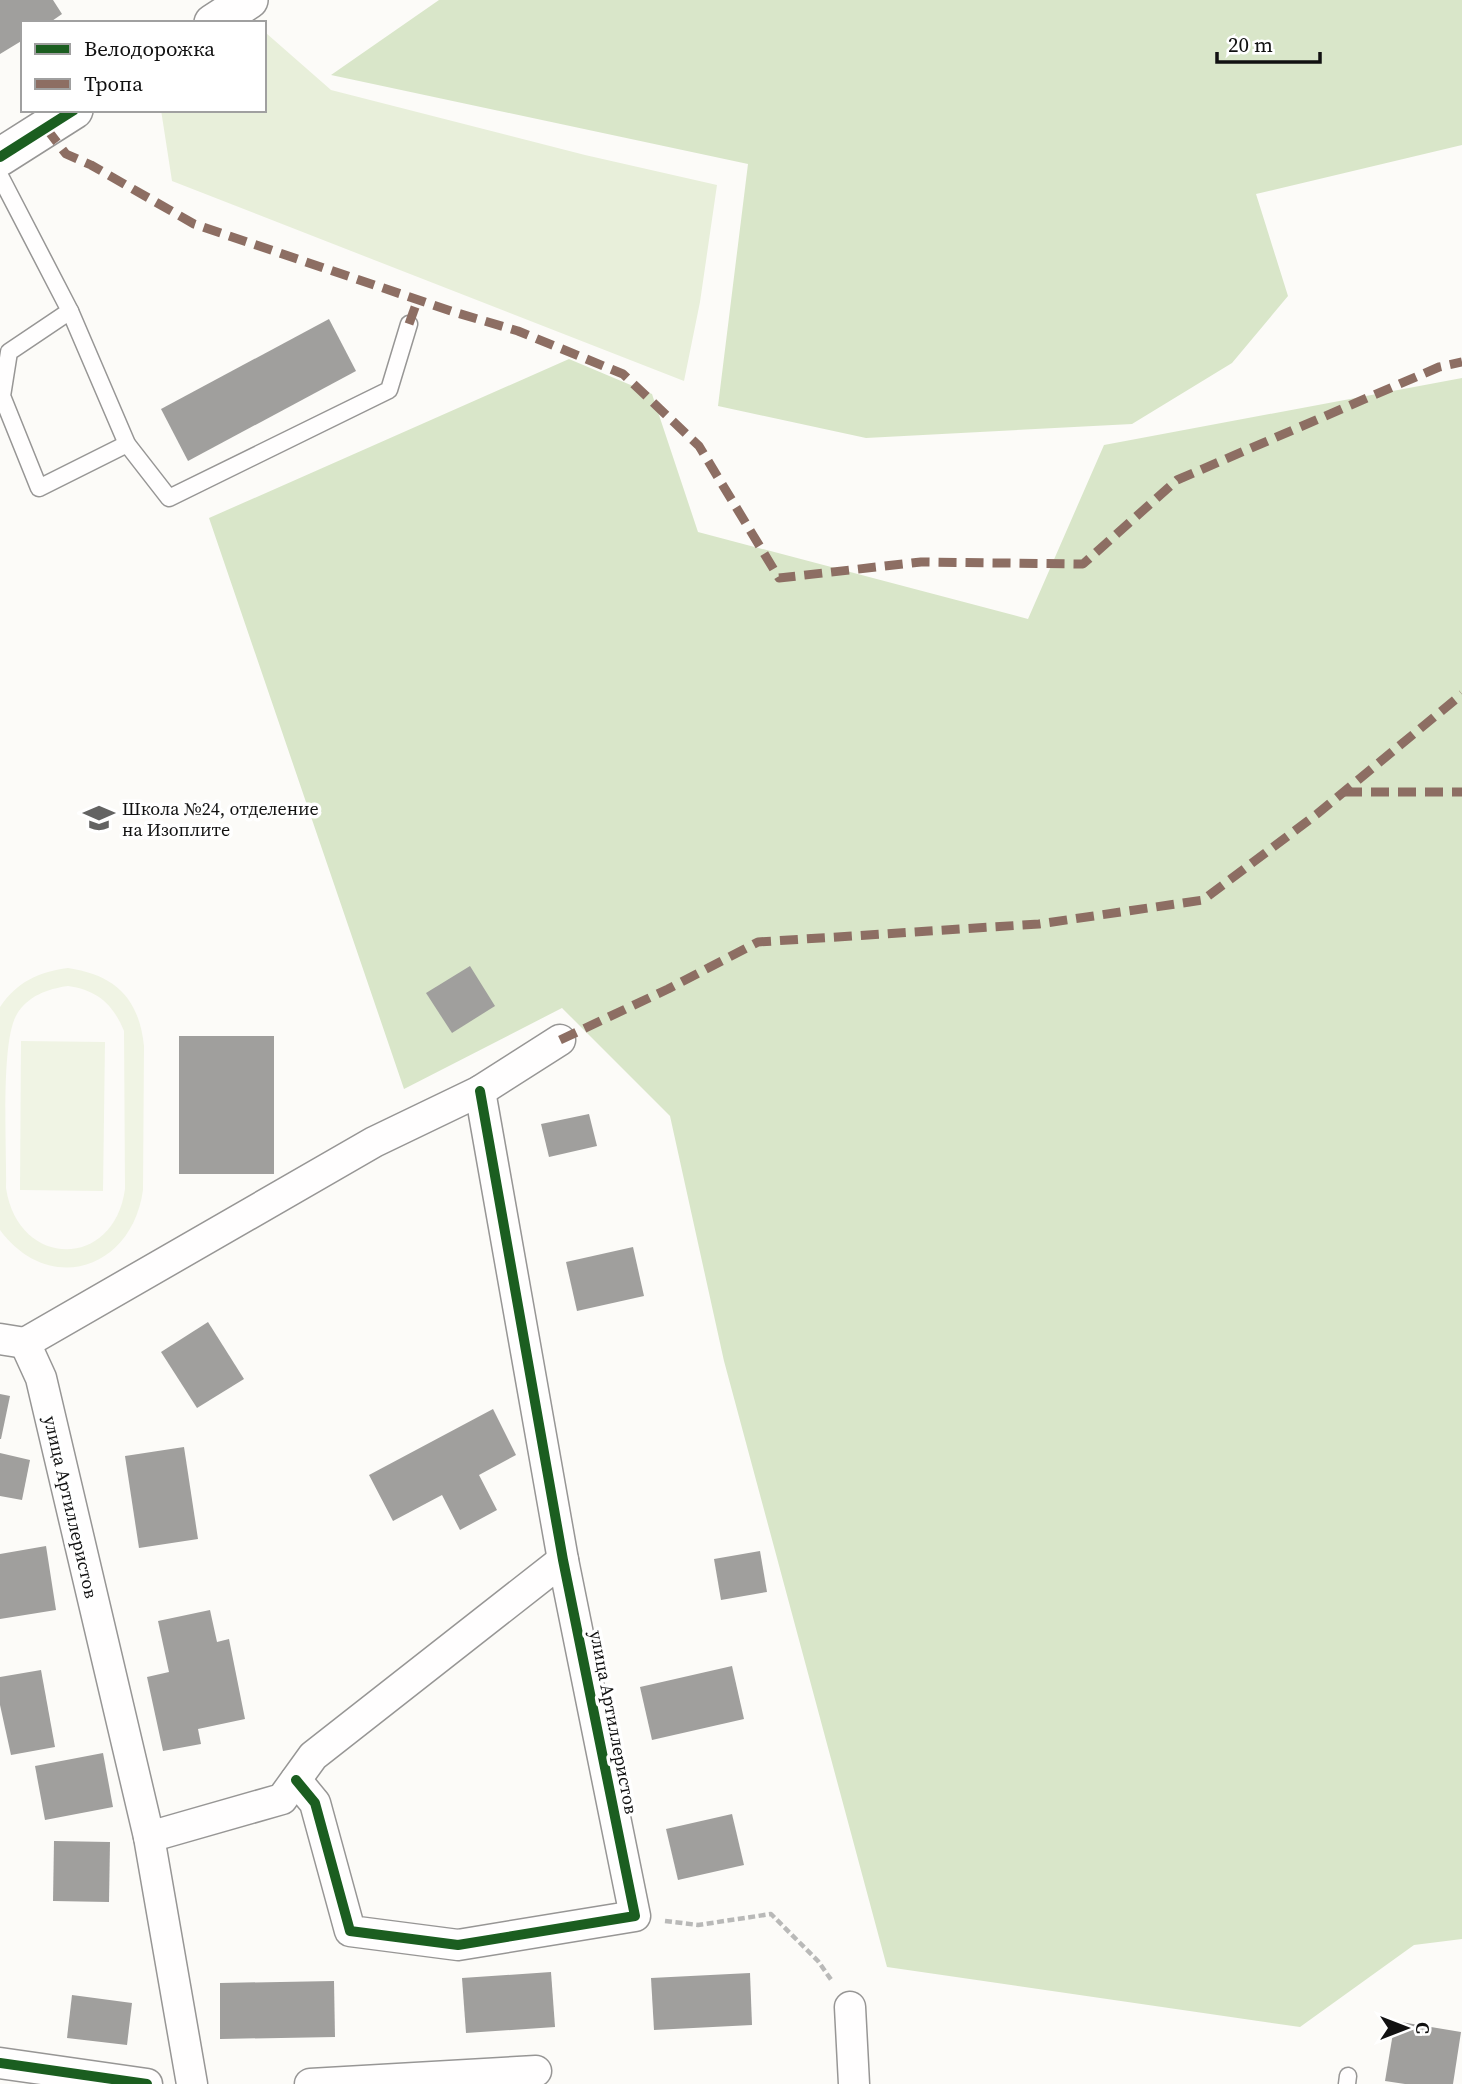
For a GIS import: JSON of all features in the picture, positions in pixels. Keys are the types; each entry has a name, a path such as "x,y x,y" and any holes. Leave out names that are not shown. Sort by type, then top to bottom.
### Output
{"street":[{"path":"216,21 249,0"},
{"path":"0,158 71,112"},
{"path":"12,1341 374,1142 480,1091 560,1040"},
{"name":"улица Артиллеристов","path":"480,1091 563,1560 635,1916"},
{"name":"улица Артиллеристов","path":"12,1341 41,1378 149,1837 192,2084"},
{"path":"149,1837 282,1799 313,1756 563,1560"},
{"path":"296,1780 314,1803 350,1931 458,1945 635,1916"},
{"path":"850,2007 854,2084"},
{"path":"0,2063 147,2084"},
{"path":"310,2084 536,2071"}],"lane":[{"path":"0,176 70,312 127,444 169,498 389,390 409,324"},
{"path":"70,312 9,352 2,396 39,488 127,444"}],"path":[{"path":"635,1916 698,1925 771,1914 818,1961 850,2007"}],"green space":[{"path":"439,0 1462,0 1462,145 1256,194 1288,296 1232,363 1132,424 866,438 718,406 748,164 331,75"},
{"path":"266,33 331,90 585,155 717,185 700,302 684,381 172,181 161,112 266,112"},
{"path":"569,359 652,394 698,532 1028,619 1104,445 1462,378 1462,1939 1414,1945 1300,2027 887,1967 724,1361 670,1116 562,1008 404,1089 209,518"},
{"path":"68,968 85,971 99,976 122,992 137,1015 144,1046 143,1190 136,1217 123,1239 106,1255 86,1265 64,1267 41,1263 20,1251 0,1230 0,1007 21,985","holes":["68,986 103,1000 115,1013 124,1031 125,1189 117,1216 103,1234 86,1246 66,1249 46,1245 28,1234 14,1215 6,1188 6,1071 12,1028 21,1008 46,991"]},
{"path":"21,1041 105,1042 103,1191 20,1190"}],"building":[{"path":"0,0 53,0 62,14 52,21 21,21 21,41 0,54"},
{"path":"329,319 356,371 188,461 161,409"},
{"path":"470,966 495,1006 452,1033 426,993"},
{"path":"179,1036 274,1036 274,1174 179,1174"},
{"path":"589,1114 597,1146 549,1157 541,1124"},
{"path":"633,1247 644,1296 577,1311 566,1262"},
{"path":"208,1322 244,1379 197,1408 161,1352"},
{"path":"0,1394 10,1396 1,1439 0,1439"},
{"path":"493,1409 516,1455 479,1475 497,1510 460,1530 442,1495 393,1521 369,1475"},
{"path":"184,1447 198,1539 139,1548 125,1456"},
{"path":"0,1453 30,1460 22,1500 0,1496"},
{"path":"46,1546 56,1610 0,1619 0,1554"},
{"path":"760,1551 767,1592 721,1600 714,1559"},
{"path":"210,1610 217,1642 229,1639 245,1719 198,1729 201,1744 163,1751 147,1677 169,1672 158,1621"},
{"path":"732,1666 744,1719 652,1740 640,1687"},
{"path":"41,1670 55,1747 11,1755 0,1705 0,1677"},
{"path":"103,1753 113,1807 45,1820 35,1766"},
{"path":"732,1814 744,1865 678,1880 666,1829"},
{"path":"54,1841 110,1842 109,1902 53,1901"},
{"path":"551,1972 555,2027 466,2033 462,1978"},
{"path":"750,1973 752,2025 654,2030 651,1978"},
{"path":"334,1981 335,2037 220,2039 220,1983"},
{"path":"72,1995 132,2003 127,2045 67,2038"},
{"path":"1395,2021 1461,2032 1453,2084 1405,2084 1385,2081"}],"marked path":[{"path":"46,128 66,154 91,165 194,224 518,331 623,374 699,446 779,578 921,562 1083,564 1177,480 1439,367 1462,362"},
{"path":"409,324 418,299"},
{"path":"560,1040 668,989 758,942 1039,924 1203,900 1317,814 1462,694"},
{"path":"1344,792 1462,792"}],"cycle path":[{"path":"0,157 71,112"},
{"path":"296,1780 315,1803 350,1931 458,1945 635,1916 563,1560 480,1091"},
{"path":"0,2063 147,2084"}],"place":[{"name":"Школа №24, отделение на Изоплите","path":"99,818"}]}
